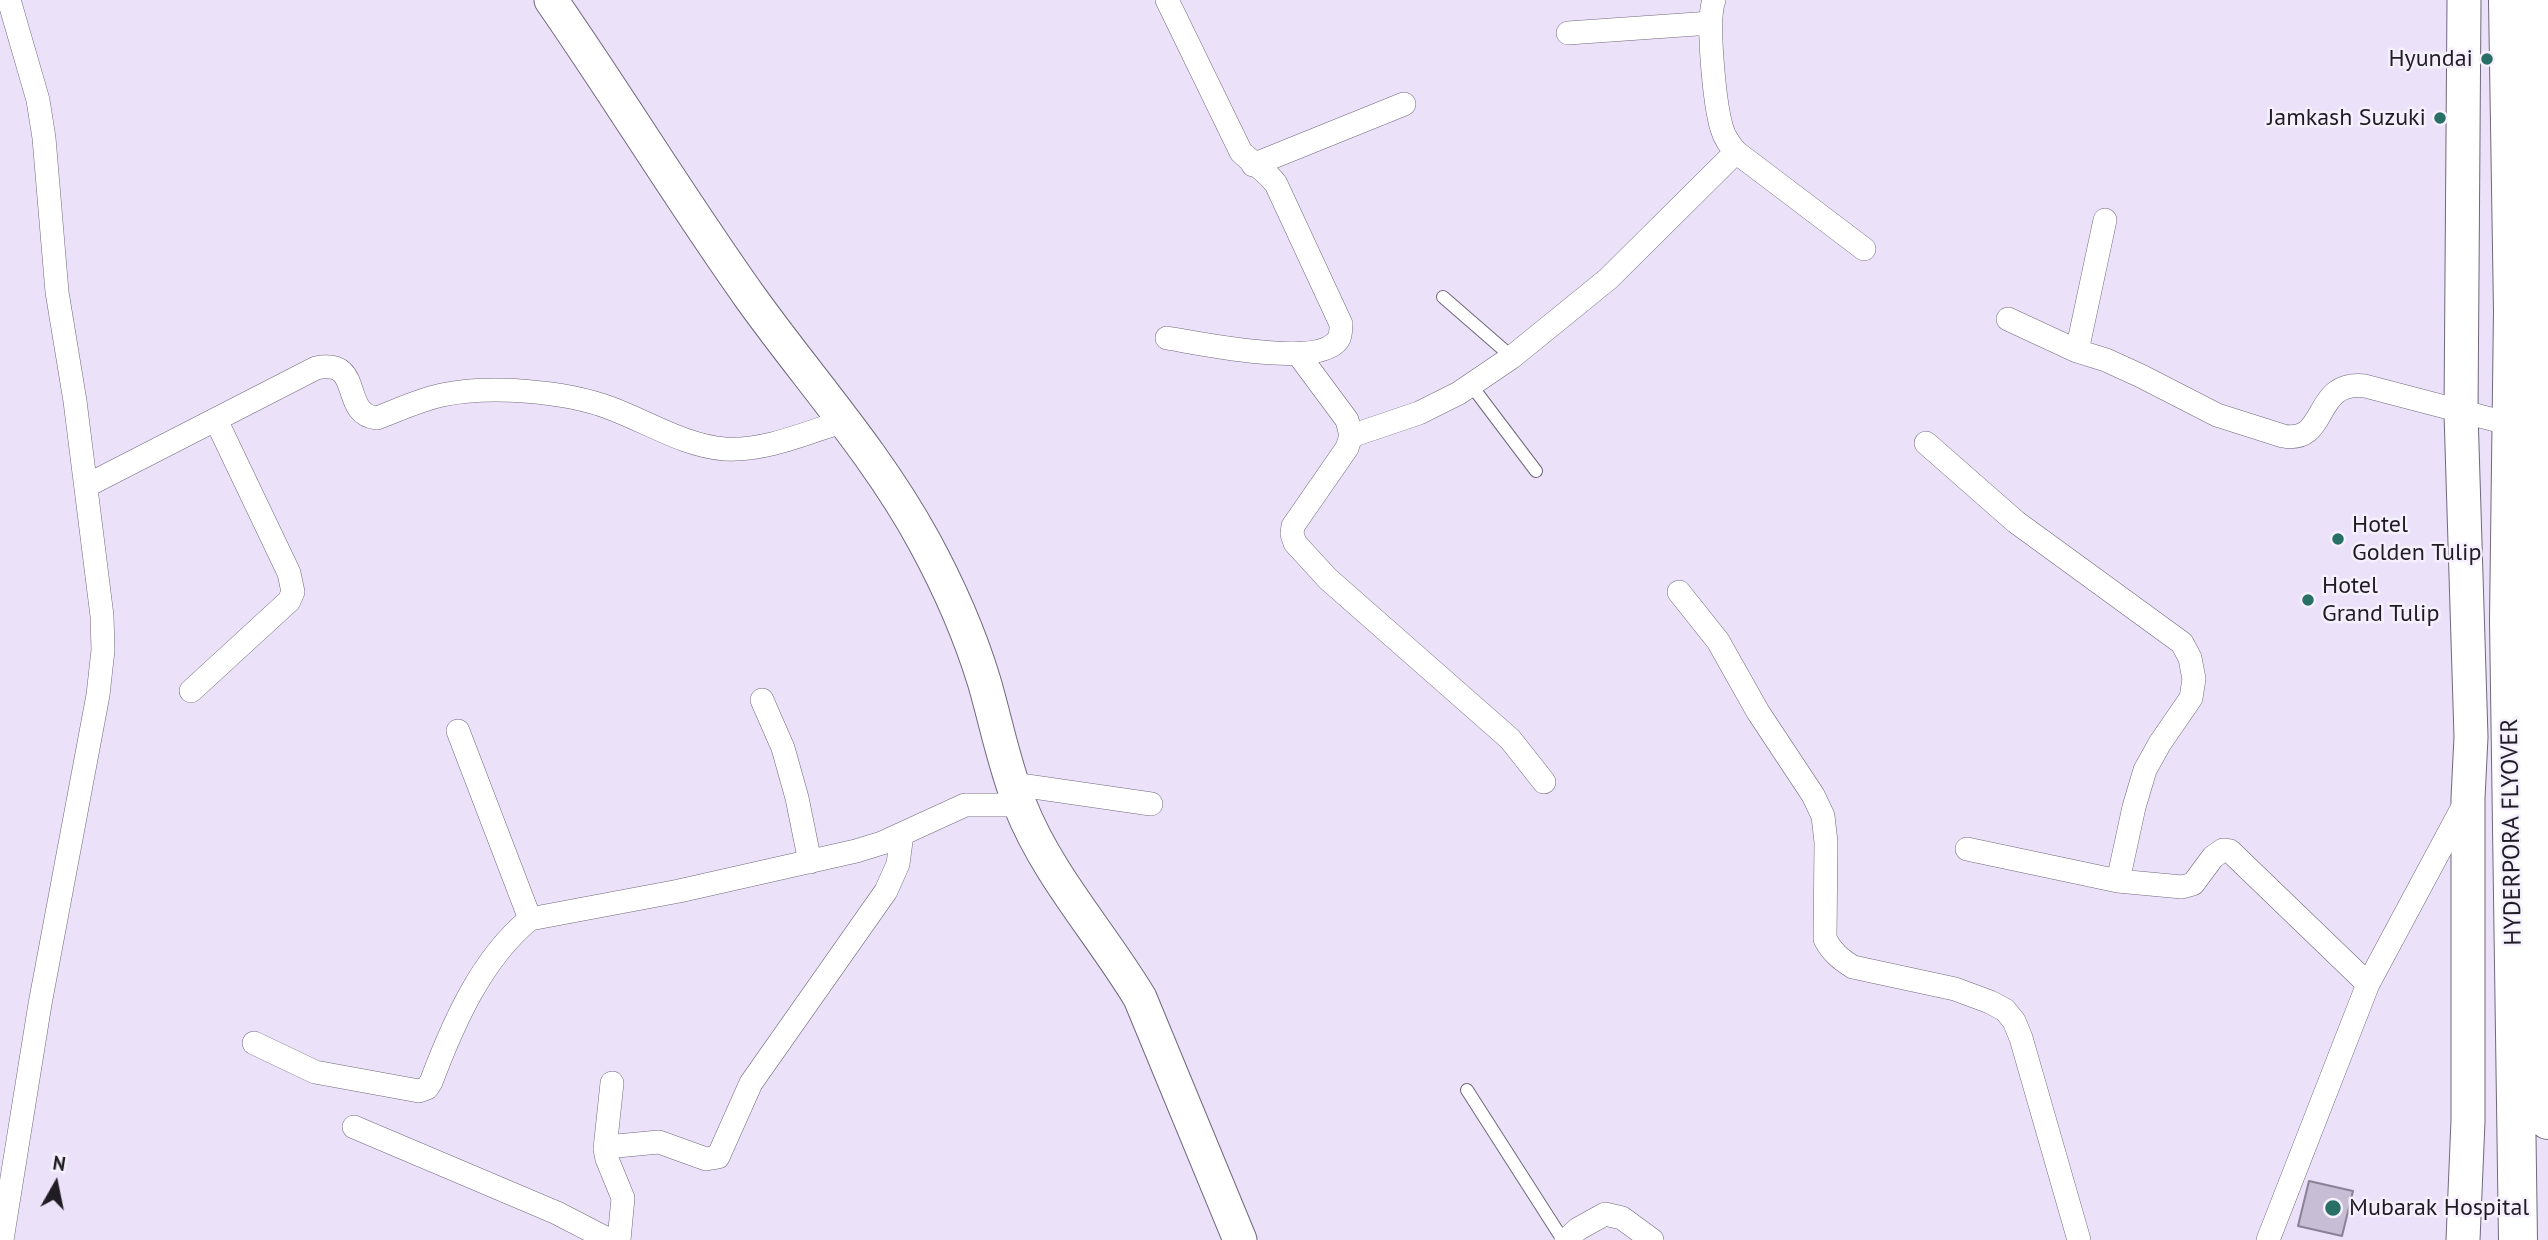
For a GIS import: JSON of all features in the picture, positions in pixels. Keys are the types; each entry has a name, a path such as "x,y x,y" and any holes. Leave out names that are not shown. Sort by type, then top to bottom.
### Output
{"highway":[{"name":"HYDERPORA FLYOVER","path":"2508,0 2513,311 2510,424 2525,623 2548,1120"},
{"name":"HYDERPORA FLYOVER","path":"2518,1240 2525,623 2544,547 2547,313 2546,0"}],"street":[{"path":"2,1240 40,1004 103,650 102,616 86,486 57,292 44,138 38,100 9,0"},
{"path":"551,0 604,76 708,238 844,421 908,513 945,580 974,650 1016,794 1036,841 1057,878 1122,968 1140,998 1240,1240"},
{"path":"1167,0 1234,140 1254,165 1268,173 1276,184 1341,324 1338,340 1331,345 1297,354 1274,354 1167,338"},
{"path":"1714,0 1711,23 1719,116 1727,142 1736,152 1864,249"},
{"path":"2463,1240 2468,1121 2468,798 2471,737 2462,413 2464,0"},
{"path":"1568,33 1711,23"},
{"path":"1254,165 1404,104"},
{"path":"1350,436 1419,413 1471,385 1512,357 1608,279 1736,152"},
{"path":"2077,351 2105,220"},
{"path":"2008,319 2077,351 2106,360 2141,376 2217,415 2283,436 2303,436 2334,393 2343,386 2353,384 2510,424"},
{"path":"1297,354 1347,420 1350,436 1347,448 1293,526 1295,543 1328,579 1510,738 1545,782"},
{"path":"86,486 316,368 328,366 344,372 360,411 369,417 377,418 445,394 507,391 545,394 588,401 670,434 724,449 759,446 844,421"},
{"path":"191,691 289,601 293,592 289,573 216,420"},
{"path":"1926,443 2015,522 2182,643 2190,658 2194,679 2191,698 2160,743 2145,771 2134,807 2118,881"},
{"path":"1679,592 1718,641 1758,712 1813,795 1823,816 1826,842 1825,939 1830,948 1853,967 1955,989 2005,1010 2014,1021 2079,1240"},
{"path":"762,700 783,748 810,862"},
{"path":"458,731 530,919"},
{"path":"254,1043 316,1072 419,1091 427,1088 459,1012 500,948 530,919 679,891 856,851 965,806 1016,794 1151,804"},
{"path":"2276,1238 2368,984 2468,798"},
{"path":"606,1147 659,1142 706,1159 721,1154 751,1083 886,891 898,864 902,834"},
{"path":"1967,849 2118,881 2188,886 2193,884 2213,857 2223,850 2230,851 2368,984"},
{"path":"612,1083 606,1147 607,1159 623,1198 619,1240"},
{"path":"354,1127 575,1221 609,1240"},
{"path":"1565,1240 1578,1229 1605,1214 1622,1218 1652,1240"}],"lane":[{"path":"1443,297 1512,357"},
{"path":"1471,385 1536,471"},
{"path":"1467,1090 1565,1240"}],"building":[{"path":"2309,1181 2353,1191 2342,1236 2298,1226"}],"place":[{"name":"Hyundai","path":"2487,59"},
{"name":"Jamkash Suzuki","path":"2440,118"},
{"name":"Hotel Golden Tulip","path":"2338,539"},
{"name":"Hotel Grand Tulip","path":"2308,600"},
{"name":"Mubarak Hospital","path":"2333,1208"}]}
